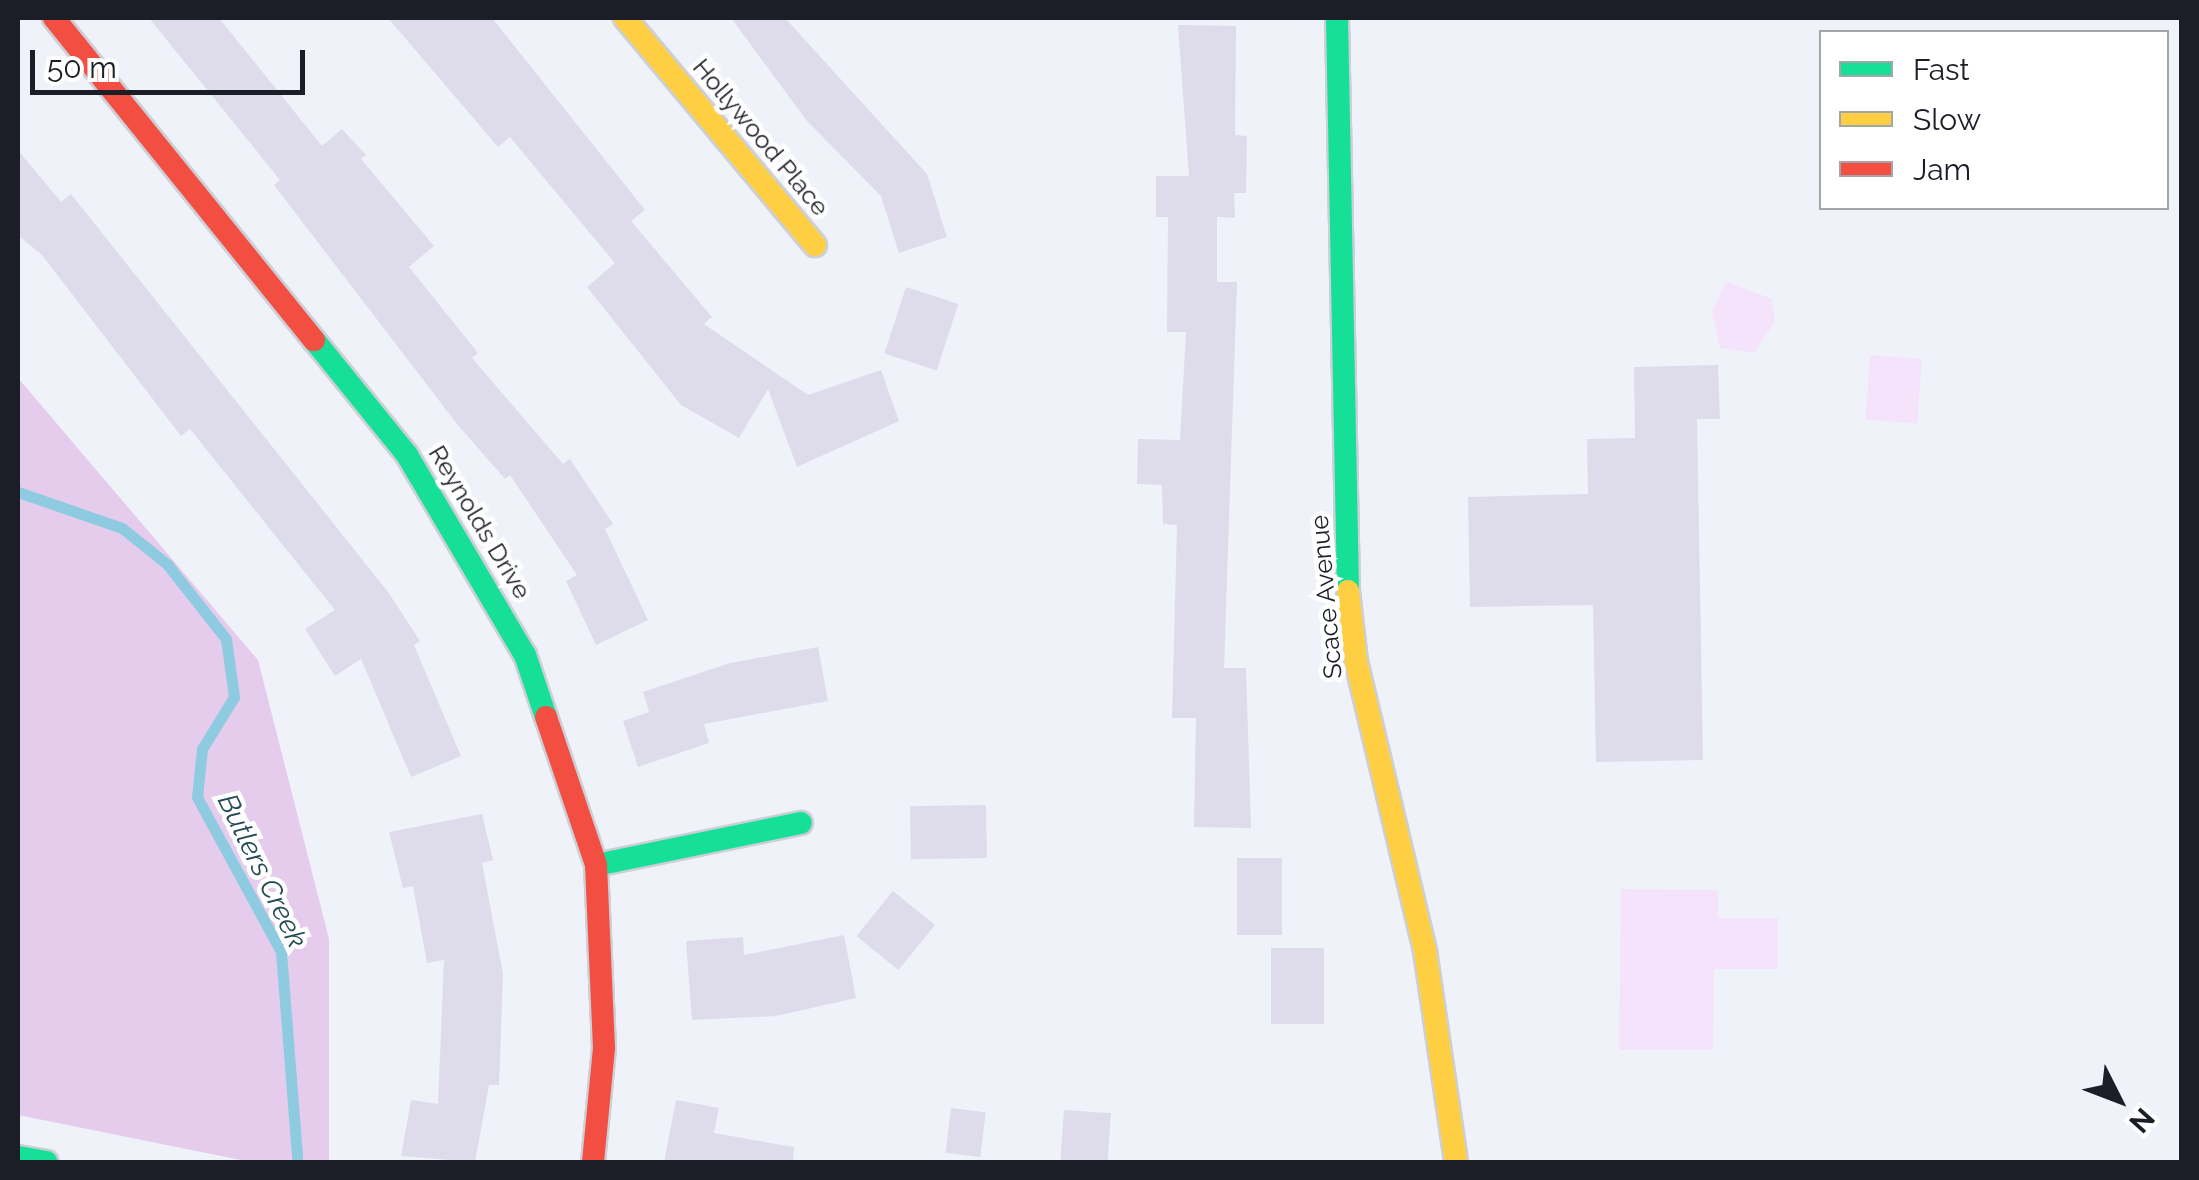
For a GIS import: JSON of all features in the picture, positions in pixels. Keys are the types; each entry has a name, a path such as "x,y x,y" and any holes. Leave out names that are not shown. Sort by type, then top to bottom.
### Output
{"street":[{"name":"Reynolds Drive","path":"54,18 408,455 525,655 596,865 604,1048 593,1162"},
{"name":"Hollywood Place","path":"625,18 815,245"},
{"name":"Scace Avenue","path":"1337,18 1349,594 1356,661 1425,952 1456,1162"},
{"path":"596,865 801,823"},
{"path":"18,1157 47,1162"}],"shaded area":[{"path":"1726,281 1772,299 1775,321 1754,353 1720,348 1712,312"},
{"path":"1870,355 1922,359 1917,423 1865,420"},
{"path":"18,378 258,660 329,939 329,1162 251,1162 18,1115"},
{"path":"1621,889 1718,890 1718,918 1778,918 1778,969 1714,969 1713,1050 1619,1050"}],"building":[{"path":"149,18 219,18 322,146 342,129 366,155 361,159 434,246 409,267 478,353 472,358 563,464 570,459 613,524 605,529 648,620 596,645 566,581 577,575 510,475 505,479 457,424 274,185 280,180"},
{"path":"388,18 492,18 645,210 631,221 712,317 704,324 808,395 881,370 899,421 797,467 768,389 739,438 681,405 587,287 615,263 510,137 498,147"},
{"path":"731,18 785,18 927,174 947,237 899,253 881,196 807,121"},
{"path":"1178,25 1236,26 1235,135 1247,136 1246,193 1234,193 1235,218 1217,217 1217,282 1237,282 1224,668 1246,668 1251,828 1194,827 1196,718 1172,718 1177,525 1163,524 1162,485 1137,484 1138,439 1180,440 1186,332 1167,332 1168,217 1156,217 1156,176 1189,176"},
{"path":"18,150 61,202 71,194 388,592 420,641 414,645 461,756 411,777 361,659 335,676 305,629 335,610 190,429 181,436 42,255 18,235"},
{"path":"906,287 958,304 937,371 884,354"},
{"path":"1718,365 1720,419 1697,419 1703,760 1596,762 1593,605 1470,607 1468,497 1588,494 1587,439 1635,438 1634,367"},
{"path":"818,647 828,701 704,724 709,743 638,767 623,721 649,712 643,692 730,663"},
{"path":"986,805 987,858 911,859 910,806"},
{"path":"482,814 493,860 482,863 503,974 499,1085 489,1085 475,1162 401,1156 411,1100 438,1104 444,960 427,963 413,886 403,888 389,832"},
{"path":"1237,858 1282,858 1282,935 1237,935"},
{"path":"893,891 935,925 898,970 856,936"},
{"path":"844,935 856,998 776,1016 692,1020 686,941 743,937 744,955"},
{"path":"1271,948 1324,948 1324,1024 1271,1024"},
{"path":"676,1100 719,1108 714,1133 794,1147 793,1162 664,1162"},
{"path":"951,1108 986,1112 980,1157 946,1153"},
{"path":"1064,1110 1111,1113 1107,1162 1061,1160"}],"waterway":[{"name":"Butlers Creek","path":"18,492 122,528 167,564 226,639 234,697 202,749 197,797 281,952 297,1157"}],"traffic: fast":[{"path":"1337,18 1348,591"},
{"path":"314,340 407,455 525,655 546,717"},
{"path":"596,865 801,823"},
{"path":"18,1157 47,1162"}],"traffic: slow":[{"path":"625,18 815,245"},
{"path":"1348,591 1356,661 1425,951 1456,1162"}],"traffic: jam":[{"path":"54,18 314,340"},
{"path":"546,717 596,865 604,1048 593,1162"}]}
